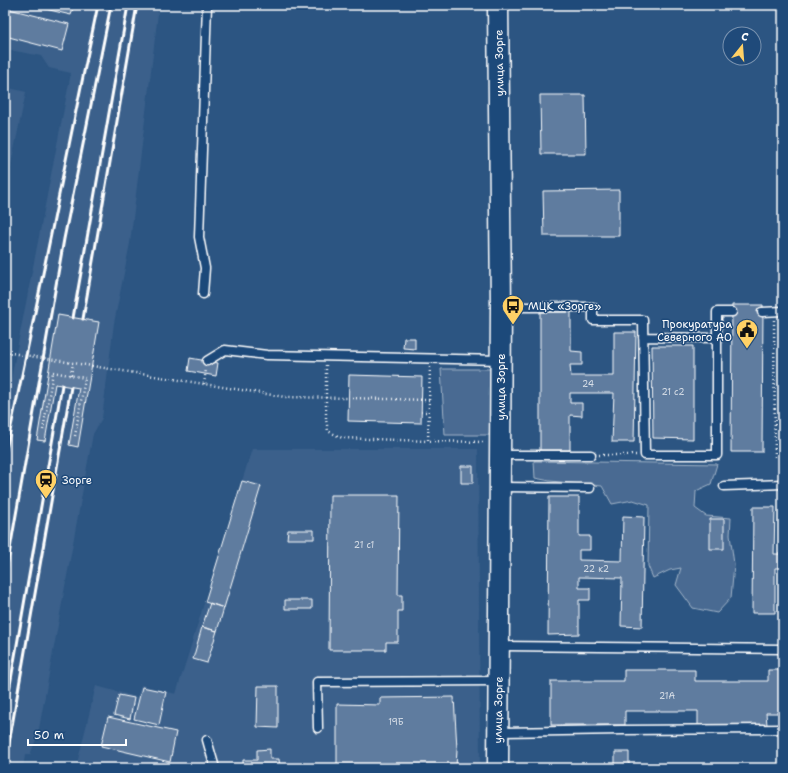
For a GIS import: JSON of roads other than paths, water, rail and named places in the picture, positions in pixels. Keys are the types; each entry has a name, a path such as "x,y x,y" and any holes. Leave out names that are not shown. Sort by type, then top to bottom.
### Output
{"street":[{"name":"улица Зорге","path":"498,5 501,307 501,360 496,449 500,487 498,768"}],"lane":[{"path":"203,294 205,268 199,237 207,5"},
{"path":"501,307 593,307 593,320 643,320 645,455 717,455 717,312 732,312"},
{"path":"762,312 783,311"},
{"path":"643,337 717,338"},
{"path":"207,361 225,350 267,355 501,360"},
{"path":"496,449 591,455"},
{"path":"724,486 783,484"},
{"path":"500,487 590,488"},
{"path":"499,646 783,649"},
{"path":"318,728 317,682 498,681"},
{"path":"498,732 783,729"},
{"path":"207,740 214,768"}],"railway":[{"path":"5,454 98,5"},
{"path":"5,578 64,239 111,5"},
{"path":"73,318 128,5"},
{"path":"83,319 137,5"},
{"path":"5,714 62,385"},
{"path":"5,766 71,387"}],"place":[{"name":"МЦК «Зорге»","path":"513,326"},
{"name":"Прокуратура Северного АО","path":"747,350"},
{"name":"Зорге","path":"46,500"}]}
